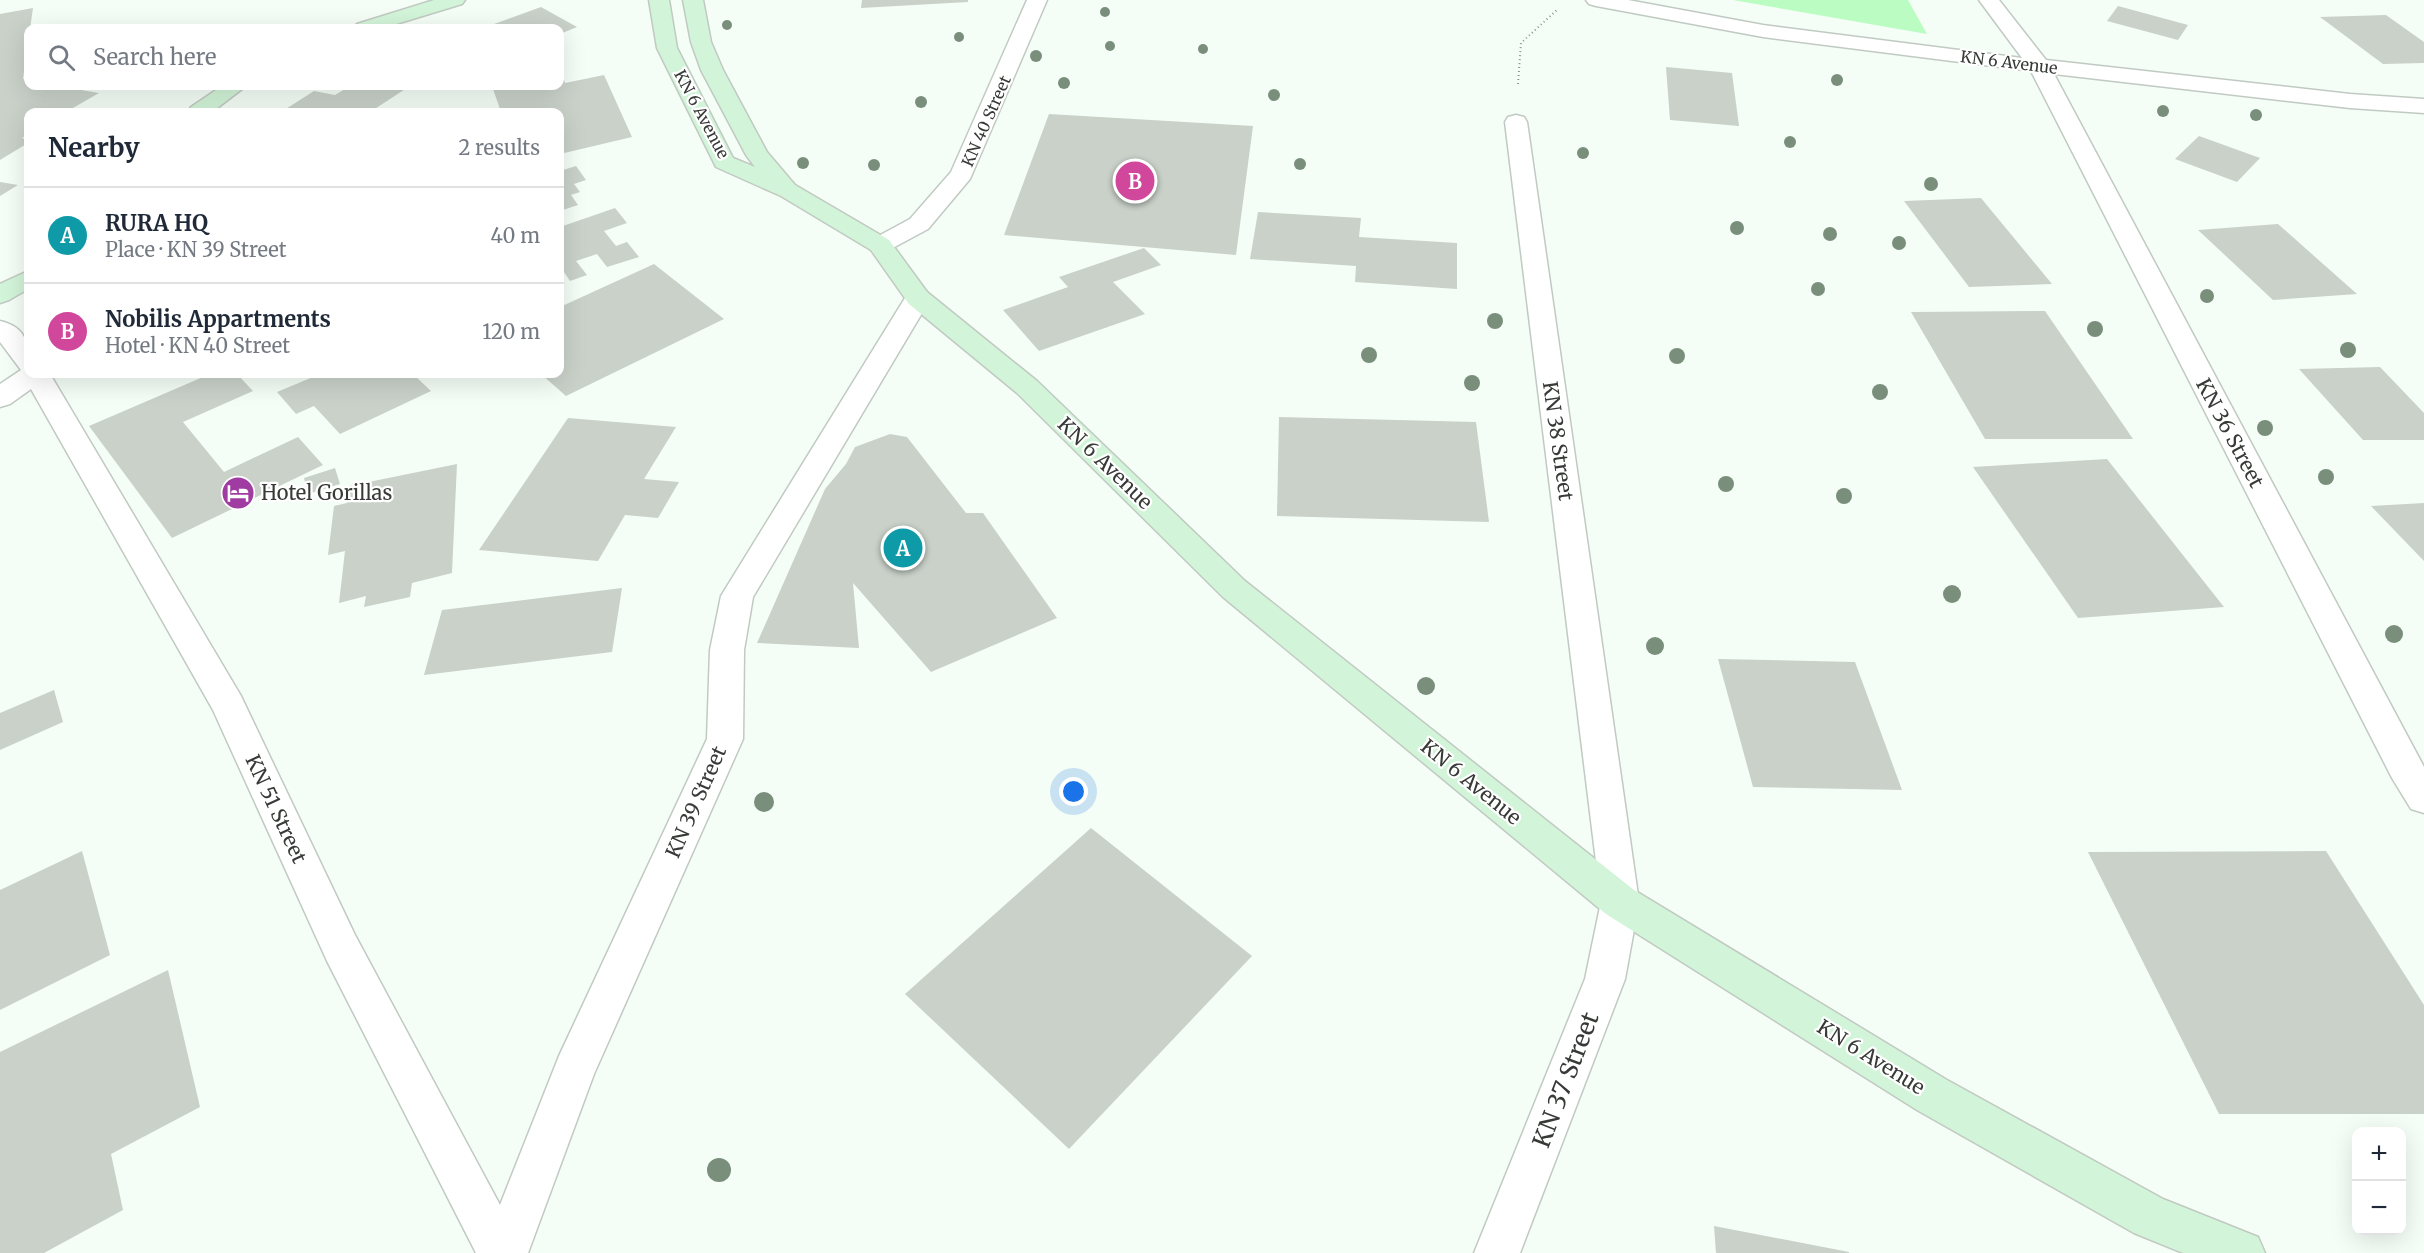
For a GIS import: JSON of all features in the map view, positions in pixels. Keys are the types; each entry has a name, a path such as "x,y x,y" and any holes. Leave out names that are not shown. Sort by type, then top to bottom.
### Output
{"main road":[{"path":"353,24 420,0"},
{"path":"377,24 455,0"},
{"name":"KN 6 Avenue","path":"659,0 667,48 724,162 789,191 880,245 918,298 1027,387 1234,589 1620,902 1932,1095 2150,1217 2242,1253"},
{"name":"KN 6 Avenue","path":"693,0 701,42 712,70 757,155 789,191"},
{"path":"205,108 229,90"},
{"path":"0,295 24,281"}],"street":[{"name":"KN 40 Street","path":"880,245 919,224 962,174 1037,0"},
{"name":"KN 6 Avenue","path":"1596,0 1762,31 2039,66 2350,101 2424,106"},
{"name":"KN 36 Street","path":"1989,0 2039,66 2399,757 2424,798"},
{"name":"KN 38 Street","path":"1516,122 1620,902"},
{"name":"KN 39 Street","path":"503,1253 574,1071 725,739 728,650 737,596 918,298"},
{"path":"0,329 6,331 24,357"},
{"path":"0,398 28,378"},
{"name":"KN 51 Street","path":"36,378 229,706 340,948 503,1253"},
{"name":"KN 37 Street","path":"1497,1253 1527,1183 1605,979 1620,902"}],"path":[{"path":"1516,122 1521,43 1560,7"}],"green space":[{"path":"1733,0 1908,0 1927,34"}],"building":[{"path":"862,0 968,0 968,2 861,8"},
{"path":"2118,6 2188,25 2178,40 2107,21"},
{"path":"541,7 577,27 564,32 564,24 494,24"},
{"path":"33,8 31,24 24,24 24,90 81,90 99,93 73,108 24,108 24,137 22,138 24,145 0,160 0,14"},
{"path":"2386,15 2424,42 2424,63 2383,64 2320,17"},
{"path":"1666,67 1732,73 1739,126 1670,120"},
{"path":"604,75 632,137 564,153 564,108 500,108 493,90 564,90 564,80 565,83"},
{"path":"343,90 404,90 376,108 287,108 314,91 335,95"},
{"path":"1049,114 1253,126 1236,255 1004,235"},
{"path":"2199,136 2260,158 2237,182 2175,159"},
{"path":"576,166 586,180 574,184 580,192 571,195 578,205 564,210 564,170"},
{"path":"0,182 18,185 0,196"},
{"path":"1981,198 2052,284 1969,287 1904,201"},
{"path":"615,208 627,223 604,231 616,246 627,242 639,257 607,267 597,254 576,261 587,275 570,281 564,272 564,226"},
{"path":"1258,212 1361,218 1359,237 1457,243 1457,289 1355,282 1356,266 1250,259"},
{"path":"2278,224 2357,294 2273,300 2198,230"},
{"path":"1144,248 1161,265 1113,282 1145,314 1039,351 1003,310 1068,287 1059,277"},
{"path":"654,264 724,319 566,396 546,378 564,378 564,305"},
{"path":"2045,311 2133,439 1985,439 1911,312"},
{"path":"2380,367 2424,413 2424,440 2363,440 2299,369"},
{"path":"201,378 241,378 253,391 183,422 224,472 298,437 323,465 172,538 89,426"},
{"path":"311,378 417,378 431,391 340,434 314,406 296,414 277,392"},
{"path":"1279,417 1476,422 1489,522 1277,516"},
{"path":"568,418 676,427 644,479 679,482 658,518 625,515 598,561 479,550"},
{"path":"890,434 907,437 966,513 983,513 1057,618 931,672 853,583 859,648 757,643 825,489 846,464 855,447"},
{"path":"2107,459 2224,607 2078,618 1973,467"},
{"path":"457,464 452,573 412,583 410,597 364,607 366,596 339,603 345,551 328,555 334,506 347,503 349,486"},
{"path":"335,468 340,484 308,494 304,478"},
{"path":"2424,503 2424,561 2371,506"},
{"path":"622,588 612,652 424,675 442,610"},
{"path":"1718,659 1855,662 1902,790 1753,787"},
{"path":"54,690 63,722 0,750 0,713"},
{"path":"1091,828 1252,956 1069,1149 905,994"},
{"path":"82,851 110,955 0,1010 0,890"},
{"path":"2326,851 2424,1005 2424,1114 2219,1114 2088,852"},
{"path":"168,970 200,1107 111,1154 123,1210 44,1253 0,1253 0,1052"},
{"path":"1714,1226 1849,1252 1849,1253 1716,1253"}],"place":[{"name":"Nobilis Appartments","path":"1135,181"},
{"name":"Hotel Gorillas","path":"238,493"},
{"name":"RURA HQ","path":"903,548"}]}
